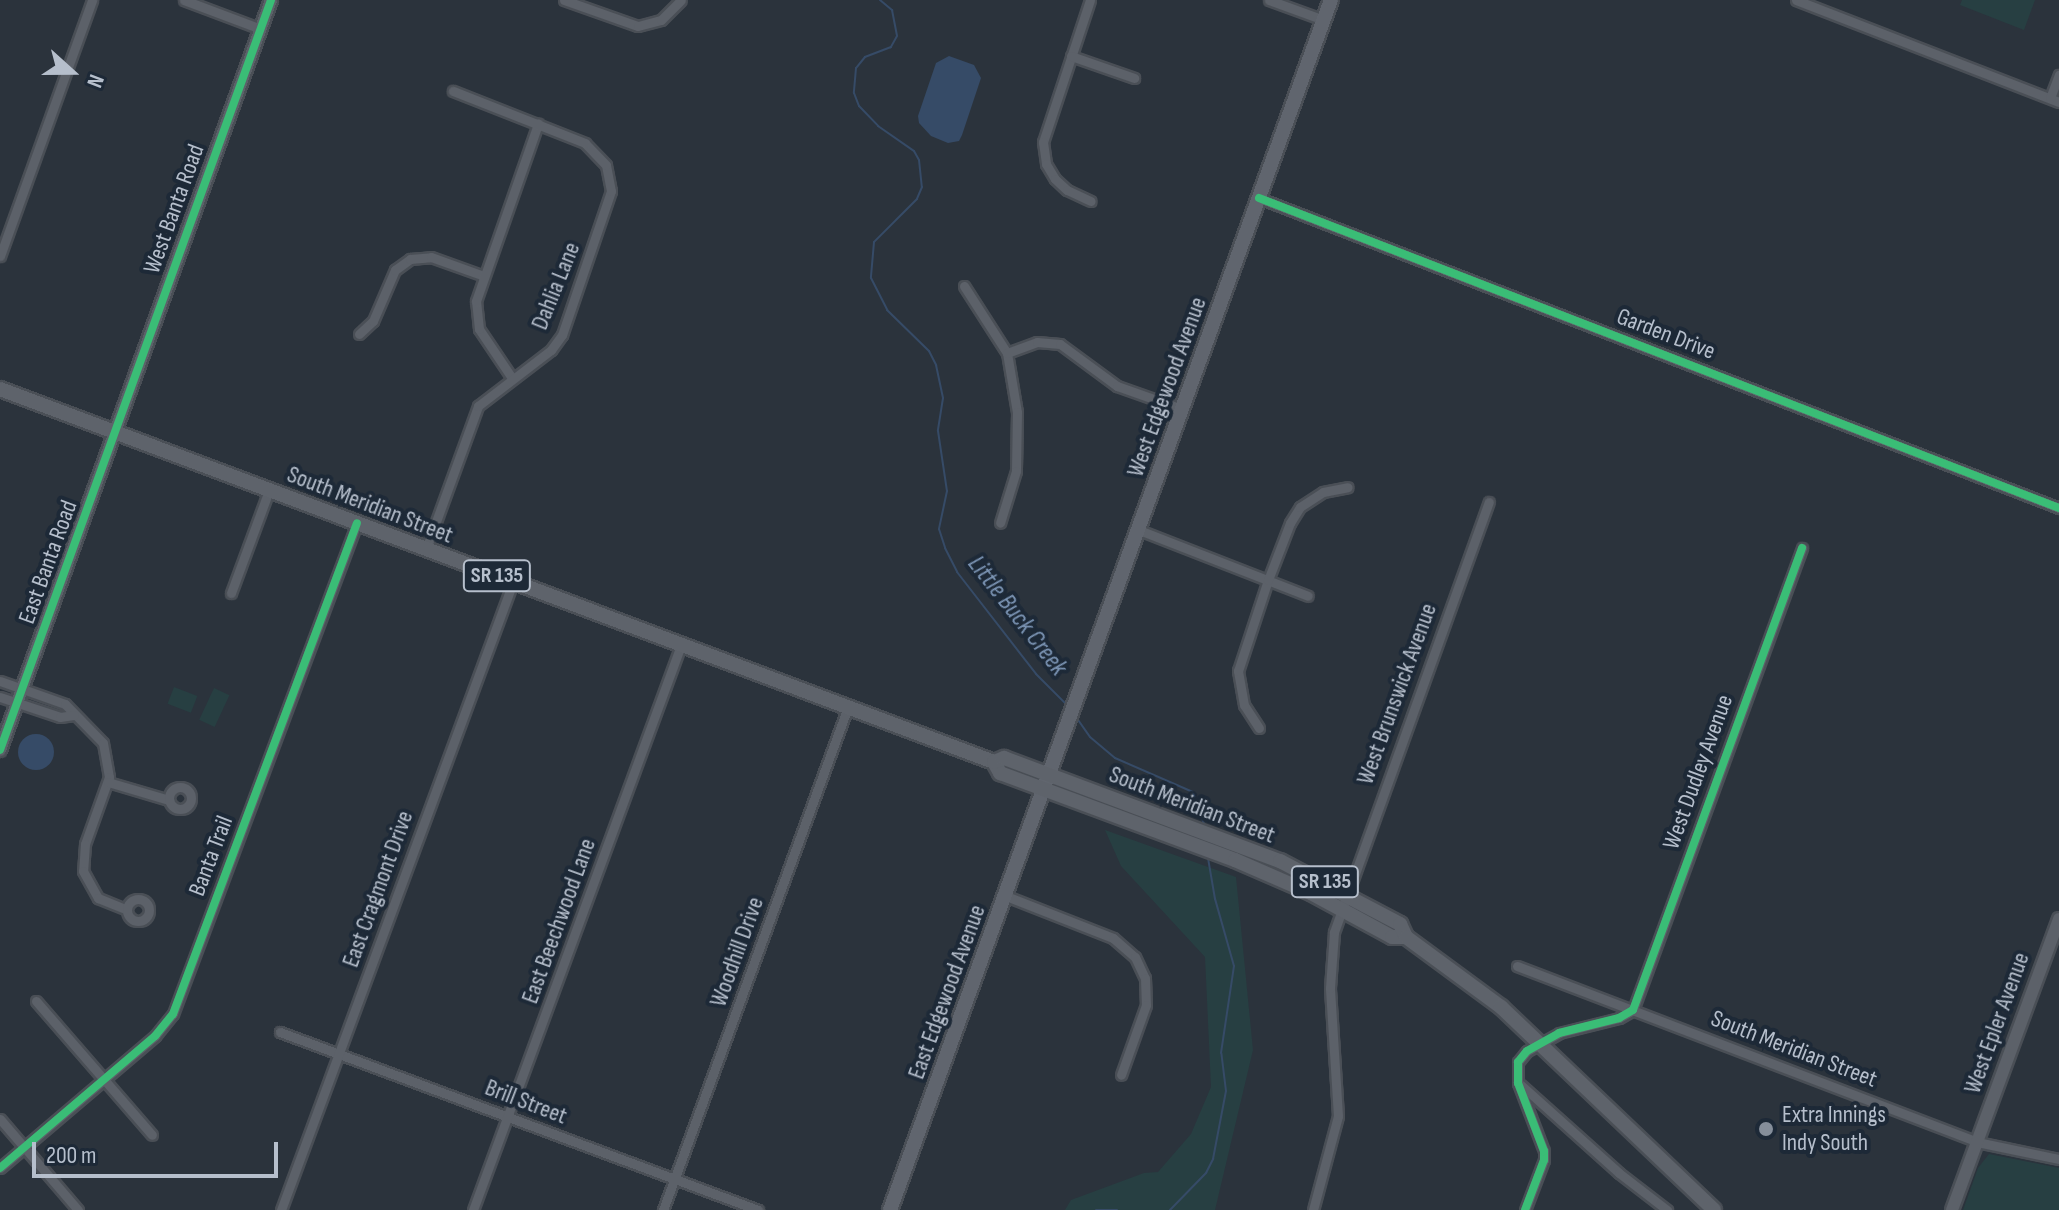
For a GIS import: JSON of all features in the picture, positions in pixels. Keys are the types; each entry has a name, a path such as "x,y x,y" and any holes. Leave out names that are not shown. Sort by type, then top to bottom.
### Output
{"main road":[{"name":"West Edgewood Avenue","path":"1047,782 1331,0"},
{"name":"South Meridian Street","path":"0,389 994,762 1000,773 1047,782 1232,842 1344,901"},
{"name":"South Meridian Street","path":"1047,782 1181,840 1400,924 1406,937 1501,1007 1714,1210"},
{"name":"East Edgewood Avenue","path":"890,1210 1047,782"}],"street":[{"path":"0,256 92,0"},
{"path":"184,0 261,29"},
{"name":"West Banta Road","path":"116,432 271,0"},
{"path":"564,0 628,25 645,25 661,20 681,0"},
{"path":"1090,0 1044,133 1043,149 1048,167 1058,183 1091,201"},
{"path":"1269,0 1324,20"},
{"path":"1799,0 2054,100 2059,75"},
{"path":"1071,56 1134,78"},
{"path":"453,91 538,124 476,301 476,317 483,336 512,378"},
{"name":"Dahlia Lane","path":"426,549 473,415 488,395 551,350 562,335 609,204 611,186 606,165 591,147 538,124"},
{"name":"Garden Drive","path":"1259,198 2059,508"},
{"path":"359,334 373,321 395,270 410,259 431,257 484,276"},
{"path":"964,286 1007,353 1017,412 1018,446 1013,485 1000,523"},
{"path":"1007,353 1037,342 1060,344 1117,386 1182,409"},
{"name":"East Banta Road","path":"0,750 116,432"},
{"path":"1259,728 1244,705 1238,671 1268,580 1290,523 1300,507 1323,492 1348,487"},
{"path":"231,593 269,490"},
{"name":"West Brunswick Avenue","path":"1313,1210 1338,1116 1330,975 1332,943 1344,901 1489,502"},
{"name":"Banta Trail","path":"0,1168 155,1036 173,1014 357,523"},
{"path":"1139,530 1308,596"},
{"name":"West Dudley Avenue","path":"1633,1010 1802,548"},
{"name":"East Cragmont Drive","path":"281,1210 513,582"},
{"name":"East Beechwood Lane","path":"473,1210 681,645"},
{"path":"0,681 65,704 103,743 109,762 108,782 85,844 83,871 98,898 127,910"},
{"path":"0,697 60,717 74,715"},
{"name":"Woodhill Drive","path":"663,1210 848,707"},
{"path":"108,782 169,800"},
{"path":"1006,896 1113,938 1135,957 1145,978 1146,1005 1121,1075"},
{"name":"West Epler Avenue","path":"1952,1210 2059,919"},
{"name":"South Meridian Street","path":"1517,966 1977,1142 2059,1159"},
{"path":"36,1001 152,1135"},
{"path":"1525,1210 1544,1160 1544,1151 1518,1083 1516,1068 1520,1057 1539,1043 1566,1030 1624,1017 1633,1010"},
{"name":"Brill Street","path":"280,1032 758,1210"},
{"path":"1518,1083 1619,1173 1667,1210"},
{"path":"0,1119 78,1210"}],"green space":[{"path":"1962,0 2035,0 2024,30 1960,5"},
{"path":"174,687 197,696 191,713 168,704"},
{"path":"214,688 229,695 215,727 199,720"},
{"path":"1105,830 1236,877 1253,1050 1215,1210 1065,1210 1071,1200 1144,1173 1158,1172 1191,1134 1211,1087 1205,957 1121,866"},
{"path":"1989,1154 2059,1168 2059,1210 1963,1210 1978,1168"}],"water":[{"path":"949,56 974,65 981,78 959,141 948,143 931,136 919,123 918,116 936,63"},
{"path":"36,734 49,739 54,752 49,765 36,770 23,765 18,752 23,739"}],"waterway":[{"name":"Little Buck Creek","path":"880,0 892,10 897,36 891,47 865,57 856,68 854,93 859,106 878,126 914,151 919,160 922,187 917,199 874,242 871,278 887,310 929,351 936,365 943,398 938,431 947,491 939,529 945,548 957,572 1036,674 1067,705"},
{"name":"Little Buck Creek","path":"1076,717 1090,737 1115,758 1193,792 1204,824"},
{"name":"Little Buck Creek","path":"1170,1210 1206,1173 1213,1159 1226,1091 1221,1053 1234,966 1215,899 1208,858"},
{"name":"Little Buck Creek","path":"1096,1210 1117,1210"}],"cycle path":[{"path":"0,750 271,0"},
{"path":"1259,198 2059,508"},
{"path":"0,1168 155,1036 173,1014 357,523"},
{"path":"1525,1210 1544,1160 1544,1151 1518,1083 1518,1062 1527,1051 1559,1033 1619,1018 1633,1010 1802,548"}],"place":[{"name":"Extra Innings Indy South","path":"1766,1129"}]}
